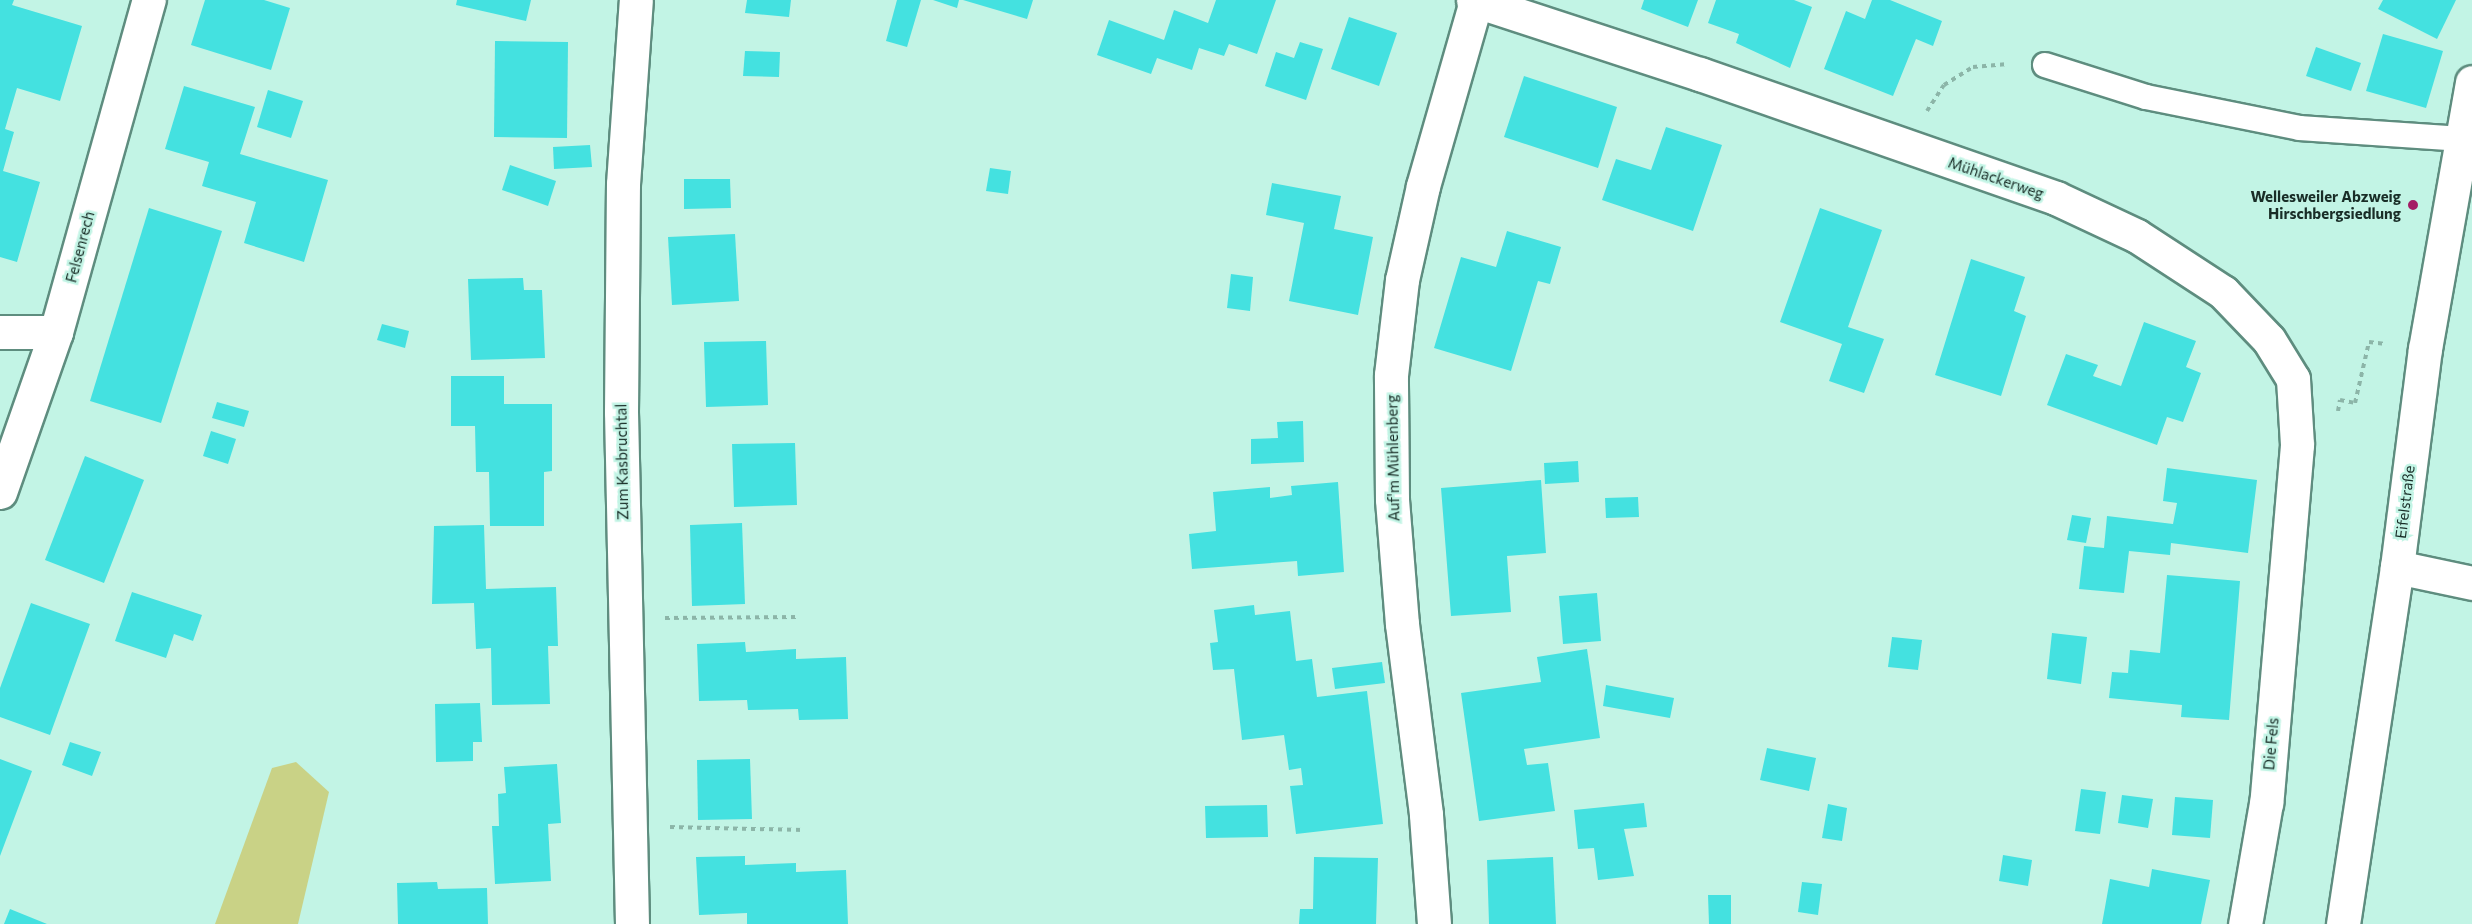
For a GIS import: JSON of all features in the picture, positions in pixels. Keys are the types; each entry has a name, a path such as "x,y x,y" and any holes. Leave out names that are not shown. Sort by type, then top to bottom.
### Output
{"street":[{"name":"Felsenrech","path":"0,492 56,332 149,0"},
{"name":"Zum Kasbruchtal","path":"632,924 621,412 623,184 636,0"},
{"name":"Mühlackerweg","path":"1474,1 1700,74 2056,198 2137,236 2223,292 2269,340 2293,379 2297,445 2286,563"},
{"name":"Auf'm Mühlenberg","path":"1434,924 1426,814 1402,624 1392,499 1391,375 1402,280 1422,186 1474,1"},
{"name":"Eifelstraße","path":"2343,924 2397,567 2425,349 2472,82"},
{"path":"0,332 56,332"},
{"name":"Die Fels","path":"2245,924 2266,803 2286,563"},
{"path":"2397,567 2472,583"}],"lane":[{"path":"2045,65 2146,96 2300,128 2462,139"}],"path":[{"path":"1905,147 1944,85 1973,67 2045,65"},
{"path":"2336,419 2340,400 2355,403 2369,342"},
{"path":"625,619 799,617"},
{"path":"630,826 804,830"}],"green space":[{"path":"296,762 329,792 298,924 215,924 272,768"}],"building":[{"path":"0,0 14,0 12,5 82,26 60,101 17,88 5,129 14,132 3,171 40,182 17,262 0,257"},
{"path":"205,0 264,0 290,8 271,70 191,45"},
{"path":"457,0 531,0 526,21 456,5"},
{"path":"747,0 791,0 789,17 745,13"},
{"path":"897,0 921,0 907,47 886,41"},
{"path":"933,0 959,0 957,8"},
{"path":"963,0 1033,0 1027,19"},
{"path":"1216,0 1276,0 1257,54 1229,44 1224,56 1199,48 1192,70 1157,58 1151,74 1097,55 1109,20 1164,40 1174,10 1208,23"},
{"path":"1644,0 1698,0 1688,27 1641,9"},
{"path":"1716,0 1794,0 1812,7 1790,68 1736,43 1739,34 1708,23"},
{"path":"1872,0 1890,0 1942,21 1933,46 1916,39 1893,96 1824,69 1846,11 1865,19"},
{"path":"2383,0 2456,0 2437,39 2378,9"},
{"path":"1349,17 1397,33 1379,86 1331,69"},
{"path":"2383,34 2443,51 2426,108 2366,91"},
{"path":"495,41 568,42 567,138 494,137"},
{"path":"1300,42 1323,49 1306,100 1265,86 1276,52 1294,58"},
{"path":"2316,47 2361,63 2351,91 2306,76"},
{"path":"745,51 780,52 779,77 743,76"},
{"path":"1524,76 1617,107 1598,168 1504,137"},
{"path":"184,86 255,107 240,154 328,180 304,262 244,243 256,202 202,186 209,162 165,149"},
{"path":"268,90 303,101 291,138 257,127"},
{"path":"1666,127 1722,145 1693,231 1602,200 1616,159 1651,170"},
{"path":"590,145 592,167 554,169 553,147"},
{"path":"510,165 556,181 548,206 502,190"},
{"path":"990,168 1011,171 1008,194 986,191"},
{"path":"684,179 730,179 731,208 684,209"},
{"path":"1272,183 1341,196 1334,229 1373,237 1358,315 1289,301 1304,223 1266,215"},
{"path":"149,208 222,231 161,423 90,401"},
{"path":"1820,208 1882,230 1848,327 1884,339 1864,393 1829,381 1842,344 1780,322"},
{"path":"1507,231 1561,247 1550,284 1538,281 1511,371 1434,348 1461,257 1496,267"},
{"path":"735,234 739,301 672,305 668,237"},
{"path":"1971,259 2025,277 2014,311 2026,316 2001,396 1935,375"},
{"path":"1231,274 1253,277 1250,311 1227,308"},
{"path":"523,278 524,290 542,290 545,358 471,360 468,279"},
{"path":"2144,322 2196,341 2186,367 2201,373 2183,422 2167,417 2157,445 2047,405 2066,354 2098,365 2093,376 2121,386"},
{"path":"382,324 409,331 405,348 377,340"},
{"path":"766,341 768,405 706,407 704,342"},
{"path":"451,376 504,376 504,404 552,404 552,471 544,472 544,526 490,526 489,472 476,472 475,426 451,426"},
{"path":"217,402 249,411 244,427 212,418"},
{"path":"1303,421 1304,462 1251,464 1251,439 1278,438 1277,422"},
{"path":"211,431 236,439 228,464 203,456"},
{"path":"795,443 797,505 734,507 732,444"},
{"path":"85,456 144,480 104,583 45,560"},
{"path":"1578,461 1579,482 1545,484 1544,463"},
{"path":"2167,468 2257,480 2248,553 2171,543 2170,555 2129,551 2124,593 2079,589 2084,546 2104,548 2107,516 2173,524 2177,503 2163,501"},
{"path":"1541,480 1546,553 1507,556 1511,612 1451,616 1441,488"},
{"path":"1338,482 1344,572 1298,576 1297,561 1192,569 1189,534 1216,531 1213,492 1270,487 1270,498 1292,495 1291,486"},
{"path":"1638,497 1639,517 1606,518 1605,498"},
{"path":"2072,515 2091,518 2086,543 2067,540"},
{"path":"742,523 745,604 692,606 690,525"},
{"path":"484,525 486,589 556,587 558,646 548,646 550,704 492,705 491,648 476,649 474,603 432,604 434,526"},
{"path":"2167,575 2240,581 2229,720 2181,717 2182,705 2109,698 2112,672 2128,673 2130,650 2160,653"},
{"path":"132,592 202,615 193,641 174,634 166,658 115,641"},
{"path":"1597,593 1601,641 1563,644 1559,596"},
{"path":"31,603 90,624 50,735 0,717 0,688"},
{"path":"1254,605 1255,615 1290,611 1296,661 1312,659 1317,697 1367,691 1383,824 1296,834 1290,786 1303,785 1301,768 1289,770 1284,735 1242,740 1234,669 1213,670 1210,643 1218,642 1214,610"},
{"path":"2052,633 2087,637 2081,684 2047,679"},
{"path":"1892,637 1922,640 1918,670 1888,667"},
{"path":"745,642 746,652 796,649 796,659 846,657 848,719 799,720 798,709 748,710 747,700 699,701 697,644"},
{"path":"1587,649 1600,738 1524,749 1527,765 1548,763 1555,811 1479,821 1461,693 1541,682 1537,657"},
{"path":"1382,662 1385,683 1335,689 1332,668"},
{"path":"1606,685 1674,698 1670,718 1603,706"},
{"path":"480,703 482,742 473,742 473,761 436,762 435,704"},
{"path":"70,742 101,752 92,776 62,765"},
{"path":"1767,748 1816,758 1809,791 1760,780"},
{"path":"0,759 32,771 0,856"},
{"path":"750,759 752,819 698,820 697,760"},
{"path":"557,764 561,823 548,824 551,881 495,884 492,826 499,826 498,794 506,793 504,767"},
{"path":"2081,789 2106,792 2100,834 2075,831"},
{"path":"2122,795 2153,799 2148,828 2118,823"},
{"path":"2175,797 2213,800 2210,838 2172,835"},
{"path":"1644,803 1647,827 1624,829 1634,876 1598,880 1594,848 1578,849 1574,810"},
{"path":"1828,804 1847,808 1842,841 1822,838"},
{"path":"1267,805 1268,837 1206,838 1205,806"},
{"path":"2003,855 2032,860 2028,886 1999,881"},
{"path":"745,856 745,865 796,863 796,872 846,870 848,924 747,924 747,913 699,915 696,857"},
{"path":"1314,857 1378,858 1376,924 1299,924 1300,909 1313,909"},
{"path":"1553,857 1556,924 1489,924 1487,860"},
{"path":"2152,869 2210,880 2201,924 2102,924 2110,879 2149,887"},
{"path":"437,882 438,889 487,888 488,924 398,924 397,883"},
{"path":"1802,882 1822,884 1818,915 1798,912"},
{"path":"1708,895 1731,895 1731,924 1709,924"},
{"path":"10,909 47,924 4,924"}],"place":[{"name":"Wellesweiler Abzweig Hirschbergsiedlung","path":"2413,205"}]}
